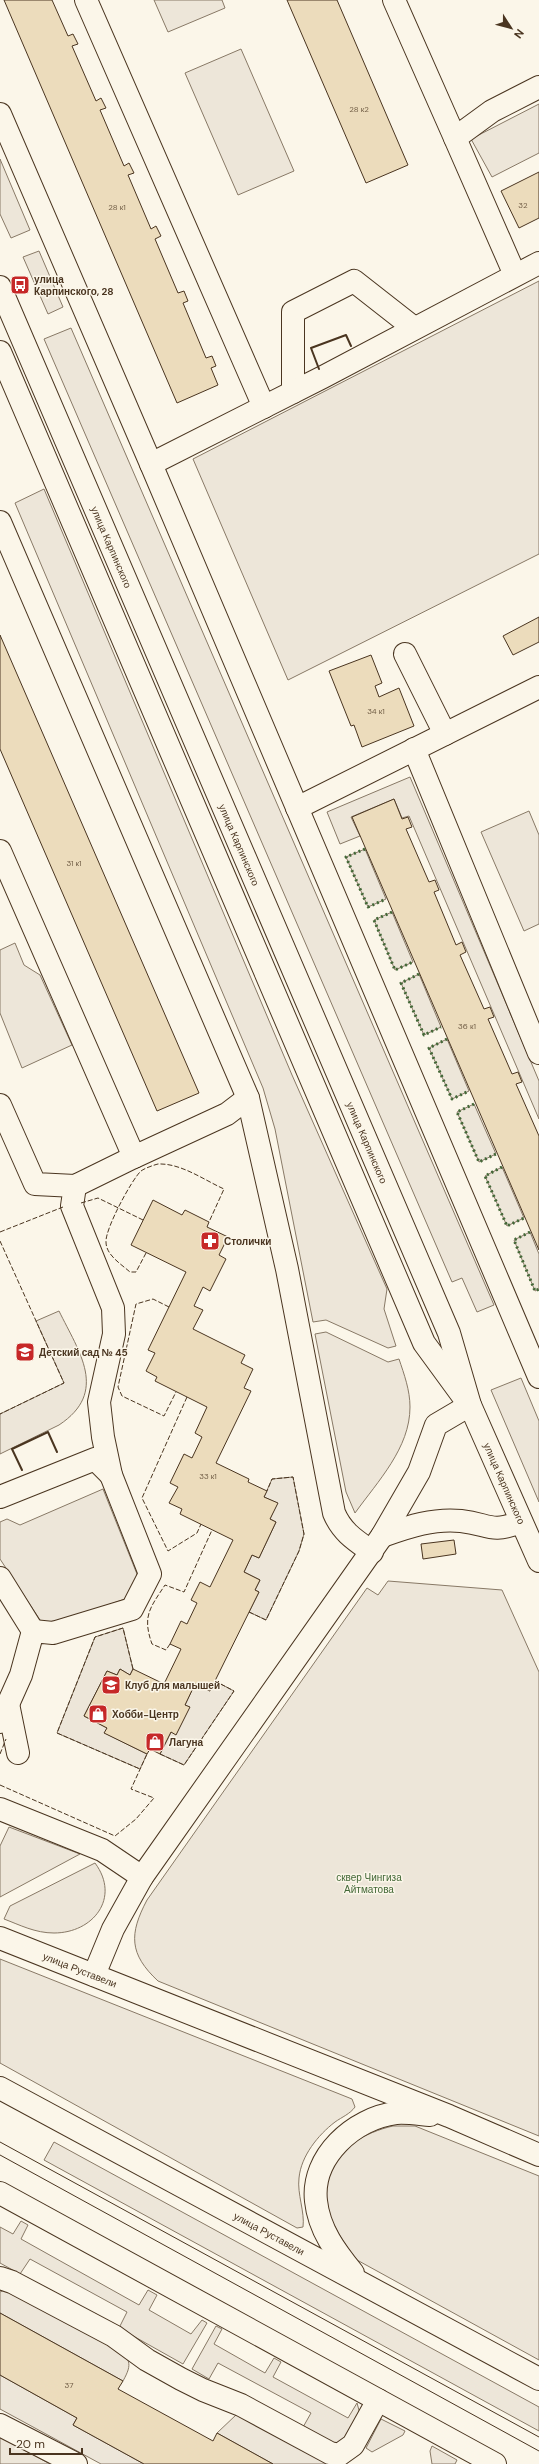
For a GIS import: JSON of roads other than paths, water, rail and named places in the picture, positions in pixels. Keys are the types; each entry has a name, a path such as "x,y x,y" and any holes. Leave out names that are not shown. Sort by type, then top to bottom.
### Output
{"street":[{"path":"86,0 264,407"},
{"path":"394,0 515,275"},
{"path":"456,138 492,111 539,87"},
{"path":"0,114 538,1371"},
{"path":"151,464 293,392 539,263"},
{"path":"293,392 293,312 354,281 414,328"},
{"name":"улица Карпинского","path":"0,287 449,1333 470,1405 539,1561"},
{"name":"улица Карпинского","path":"0,352 424,1343 470,1405"},
{"path":"0,522 248,1098 287,1269 334,1513 340,1526 348,1536 377,1544 410,1527 435,1521 462,1521 502,1529 521,1522"},
{"path":"405,654 445,734"},
{"path":"297,808 539,687"},
{"path":"414,750 539,1053"},
{"path":"0,851 134,1157"},
{"path":"0,1105 35,1184 75,1186 227,1114 248,1098"},
{"path":"33,1631 53,1633 132,1609 150,1574 112,1475 103,1437 99,1402 114,1334 113,1308 72,1206 75,1186"},
{"path":"94,1975 113,1929 142,1877 377,1544 419,1472 436,1425 470,1405"},
{"path":"0,1497 95,1459 112,1475"},
{"path":"0,1578 33,1631 21,1675 4,1713 18,1753"},
{"path":"0,1809 102,1850 142,1877"},
{"name":"улица Руставели","path":"0,1938 449,2116 539,2155"},
{"name":"улица Руставели","path":"0,2088 539,2379"},
{"path":"359,2281 333,2248 322,2226 316,2201 317,2176 328,2154 346,2135 366,2122 396,2113 449,2116"},
{"path":"0,2193 378,2400 483,2461"},
{"path":"0,2278 12,2282 114,2336 147,2360 186,2382 241,2405 330,2453 339,2455 353,2445 378,2400"},
{"path":"0,2425 76,2464"}],"tram line":[{"path":"0,2142 539,2437"},
{"path":"0,2155 539,2451"}],"place":[{"name":"улица Карпинского, 28","path":"20,285"},
{"name":"Столички","path":"210,1241"},
{"name":"Детский сад № 45","path":"25,1352"},
{"name":"Клуб для малышей","path":"111,1685"},
{"name":"Хобби-Центр","path":"98,1714"},
{"name":"Лагуна","path":"155,1742"}],"park label":[{"name":"сквер Чингиза Айтматова","path":"369,1882"}]}
